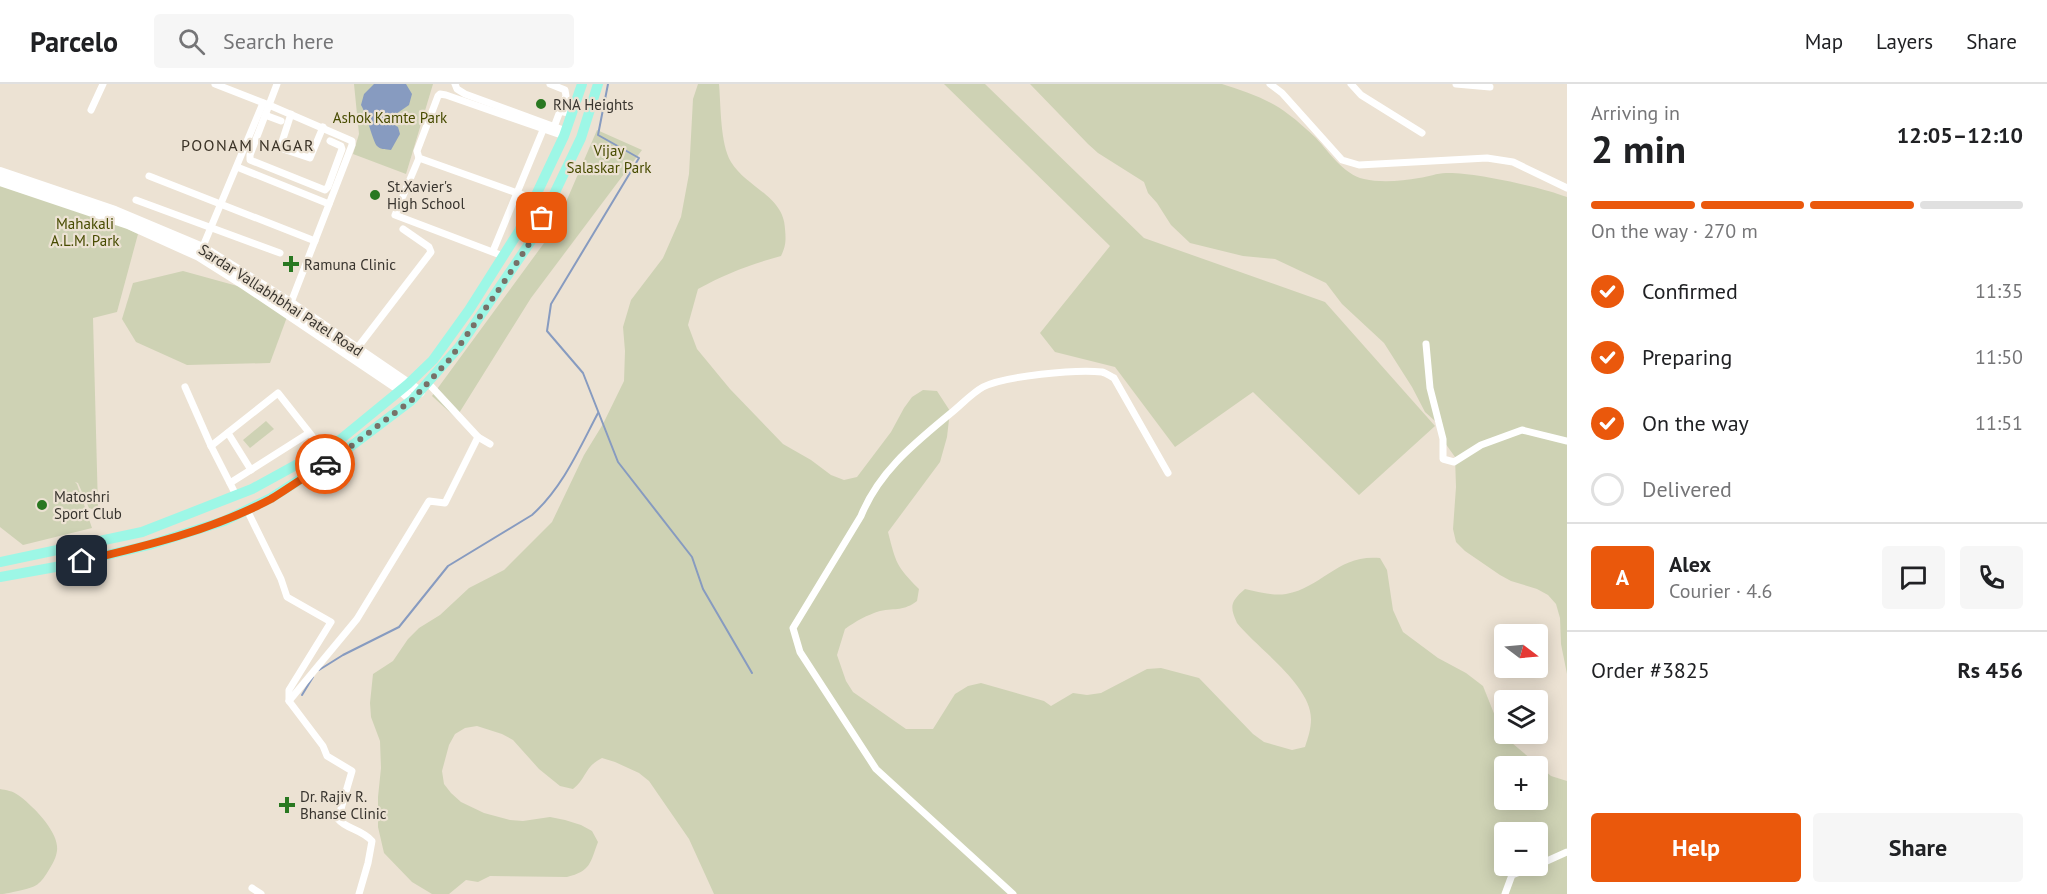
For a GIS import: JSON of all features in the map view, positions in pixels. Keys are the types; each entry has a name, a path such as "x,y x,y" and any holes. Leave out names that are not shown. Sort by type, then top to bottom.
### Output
{"main road":[{"path":"0,562 142,532 252,489 336,443 433,360 470,310 498,254 519,231 565,134 582,84"},
{"path":"0,578 149,545 224,521 271,498 346,450 416,396 459,347 533,238 581,138 598,84"},
{"name":"Sardar Vallabhbhai Patel Road","path":"0,172 115,211 201,252 288,308 416,396"},
{"name":"Sardar Vallabhbhai Patel Road","path":"0,181 128,224 201,252"}],"street":[{"path":"91,110 103,84"},
{"path":"215,84 349,138 352,143 288,308"},
{"path":"201,252 237,167 277,84"},
{"path":"455,84 457,89 465,94 554,127 565,134"},
{"path":"550,84 565,90 566,96 554,127"},
{"path":"1270,84 1282,93 1342,160 1359,165 1487,158 1513,162 1567,188"},
{"path":"1351,84 1361,94 1422,133"},
{"path":"1456,84 1490,87"},
{"path":"543,130 515,194 498,254 395,215 440,94 543,130 565,134"},
{"path":"266,104 265,115 250,160 324,190 328,187 342,149 341,146 330,141"},
{"path":"560,111 572,114"},
{"path":"291,114 281,149 310,158 323,127"},
{"path":"265,115 280,121"},
{"path":"418,158 534,199"},
{"path":"237,167 329,204"},
{"path":"149,176 315,241"},
{"path":"136,200 280,253"},
{"path":"354,353 430,252 429,247 403,229"},
{"path":"1426,344 1430,388 1443,439 1443,459 1454,462 1481,445 1522,430 1567,441"},
{"path":"1013,894 876,769 800,652 793,628 861,516 866,503 899,457 982,387 1003,379 1104,372 1114,378 1168,473"},
{"path":"428,382 478,437 490,444"},
{"path":"185,387 236,495"},
{"path":"211,446 278,393 323,450"},
{"path":"228,433 251,470"},
{"path":"230,483 309,433"},
{"path":"289,701 357,619 429,501 445,503 478,437"},
{"path":"247,510 281,579 286,597 331,622 289,690 289,701 323,746 327,756 352,771 338,819 341,823 365,833 372,841 359,894"},
{"path":"1548,860 1567,852"},
{"path":"1505,894 1512,876"},
{"path":"252,888 261,894"}],"green space":[{"name":"Ashok Kamte Park","path":"354,84 433,84 406,174 353,154 359,134"},
{"path":"698,84 719,84 723,135 727,154 738,171 778,208 783,218 785,246 781,256 738,270 698,289 688,325 697,349 730,389 783,444 831,475 844,480 857,477 891,432 912,397 923,390 937,391 950,411 947,437 940,462 888,532 898,564 919,589 917,601 904,608 871,614 845,629 837,655 846,681 853,692 906,729 933,729 955,694 968,686 981,683 1044,701 1051,706 1073,693 1087,695 1101,693 1147,669 1161,668 1199,678 1253,734 1264,742 1292,750 1305,747 1310,730 1309,706 1302,693 1282,668 1237,623 1232,608 1234,601 1245,589 1271,594 1286,594 1310,585 1353,561 1380,558 1387,570 1393,610 1403,632 1438,658 1466,673 1483,686 1494,714 1494,744 1513,744 1527,756 1494,756 1494,810 1548,810 1548,773 1567,781 1567,894 714,894 689,839 649,781 639,773 602,758 592,765 573,789 560,786 539,769 513,740 477,726 465,728 455,734 449,745 442,771 444,784 451,793 461,802 484,813 510,820 523,821 550,817 581,825 592,831 598,842 591,861 581,872 567,877 490,876 478,882 466,880 449,894 432,894 412,882 384,853 378,827 381,768 380,741 371,717 373,674 393,661 408,639 419,628 440,615 469,588 504,570 552,522 584,455 603,424 624,381 623,327 631,300 663,258 681,217 689,174 693,99"},
{"path":"944,84 985,84 1144,238 1325,302 1435,426 1359,495 1253,392 1175,447 1115,367 1055,352 1040,333 1110,246"},
{"path":"1030,84 1222,84 1256,96 1281,109 1316,138 1343,168 1364,179 1392,181 1443,173 1458,173 1507,181 1567,197 1567,674 1556,604 1548,595 1537,589 1500,575 1465,551 1456,542 1453,529 1456,487 1455,457 1440,436 1435,421 1425,412 1384,343 1342,304 1326,283 1275,259 1243,256 1190,243 1171,225 1148,193 1144,182 1098,153"},
{"name":"Vijay Salaskar Park","path":"597,130 642,150 531,298 456,418 432,396 547,239 563,209"},
{"name":"Mahakali A.L.M. Park","path":"0,185 120,225 138,234 117,312 93,318 98,508 95,510 89,508 78,483 75,482 92,528 23,545 0,527"},
{"path":"183,271 241,287 287,317 270,363 187,365 136,342 122,319 133,283"},
{"path":"266,421 274,429 250,448 243,440"},
{"path":"0,789 16,794 36,811 56,839 57,849 51,866 37,884 24,890 0,894"}],"water":[{"path":"374,84 406,84 412,94 409,105 393,116 391,123 398,127 400,134 391,150 377,146 361,105 364,94"}],"waterway":[{"path":"608,84 598,135 639,158 551,304 547,331 583,373 618,462 692,557 703,589 752,673"},
{"path":"319,670 343,655 399,627 448,566 532,515 561,480 598,413"},
{"path":"302,695 313,677"}],"way so far":[{"path":"325,464 412,400 450,359 533,238 542,218"}],"place":[{"name":"RNA Heights","path":"541,104"},
{"name":"St.Xavier's High School","path":"375,195"},
{"name":"Ramuna Clinic","path":"291,264"},
{"name":"Matoshri Sport Club","path":"42,505"},
{"name":"Dr. Rajiv R. Bhanse Clinic","path":"287,805"}],"district":[{"name":"POONAM NAGAR","path":"248,145"}],"route":[{"path":"82,561 149,545 224,521 271,498 325,464"}]}
